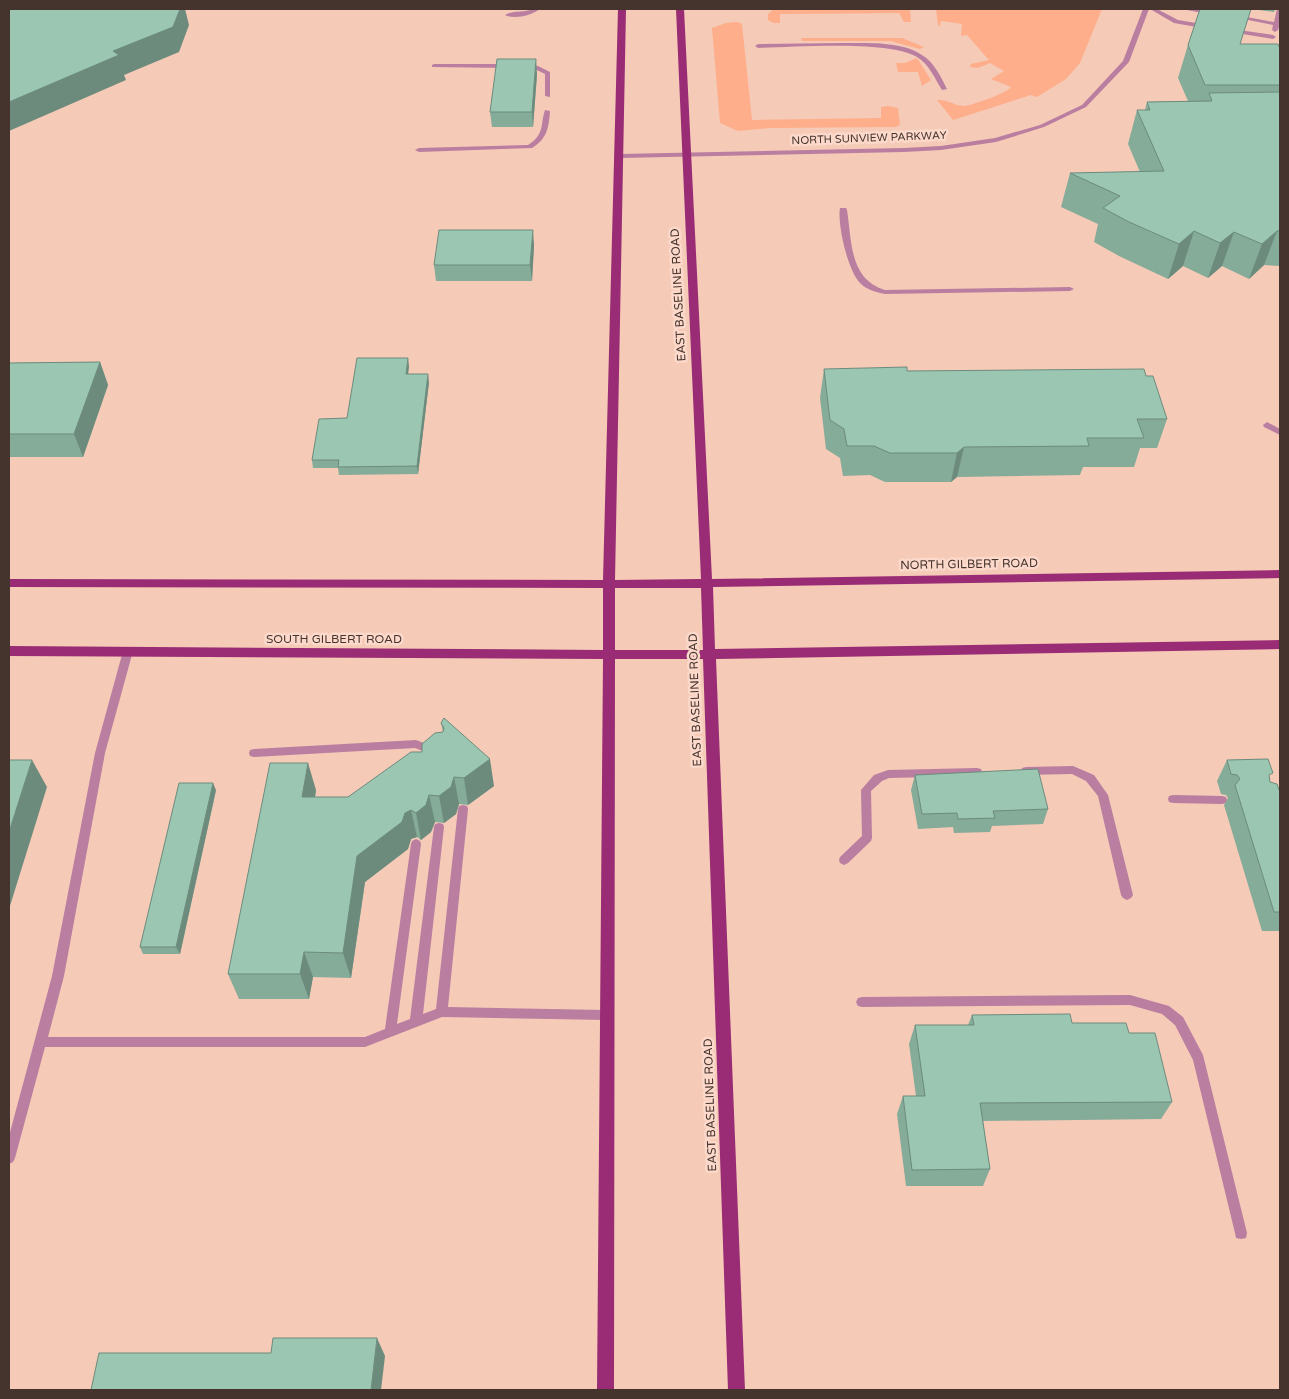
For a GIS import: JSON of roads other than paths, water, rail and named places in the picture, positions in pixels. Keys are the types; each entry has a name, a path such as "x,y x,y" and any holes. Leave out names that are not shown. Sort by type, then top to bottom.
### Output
{"main road":[{"path":"604,1390 608,654 622,9"},
{"name":"EAST BASELINE ROAD","path":"680,9 710,654 737,1390"},
{"name":"NORTH GILBERT ROAD","path":"609,584 1280,574"},
{"path":"9,582 609,584"},
{"path":"710,654 1280,644"},
{"name":"SOUTH GILBERT ROAD","path":"9,651 710,654"}],"street":[{"path":"508,16 529,13 537,9"},
{"name":"NORTH SUNVIEW PARKWAY","path":"620,156 941,148 996,140 1042,126 1084,106 1126,62 1146,9"},
{"path":"1153,9 1176,22 1215,28"},
{"path":"1185,9 1222,15"},
{"path":"1225,29 1272,41 1280,9"},
{"path":"1231,16 1277,24"},
{"path":"758,46 892,46 918,54 930,64 944,89"},
{"path":"434,66 536,67 548,73 548,96"},
{"path":"419,150 530,147 538,143 546,131 547,111"},
{"path":"843,210 854,272 868,288 885,292 1070,289"},
{"path":"1268,425 1280,432"},
{"path":"9,1158 58,976 100,753 128,651"},
{"path":"254,753 404,749 425,746 440,760"},
{"path":"1014,771 1073,770 1090,778 1103,795 1127,895"},
{"path":"844,860 867,838 866,790 878,778 888,774 985,772"},
{"path":"1174,799 1222,800"},
{"path":"442,1012 463,809"},
{"path":"416,1022 439,827"},
{"path":"390,1032 416,844"},
{"path":"862,1002 1130,1000 1165,1010 1179,1022 1199,1059 1241,1233"},
{"path":"40,1042 365,1042 442,1012 606,1015"}]}
